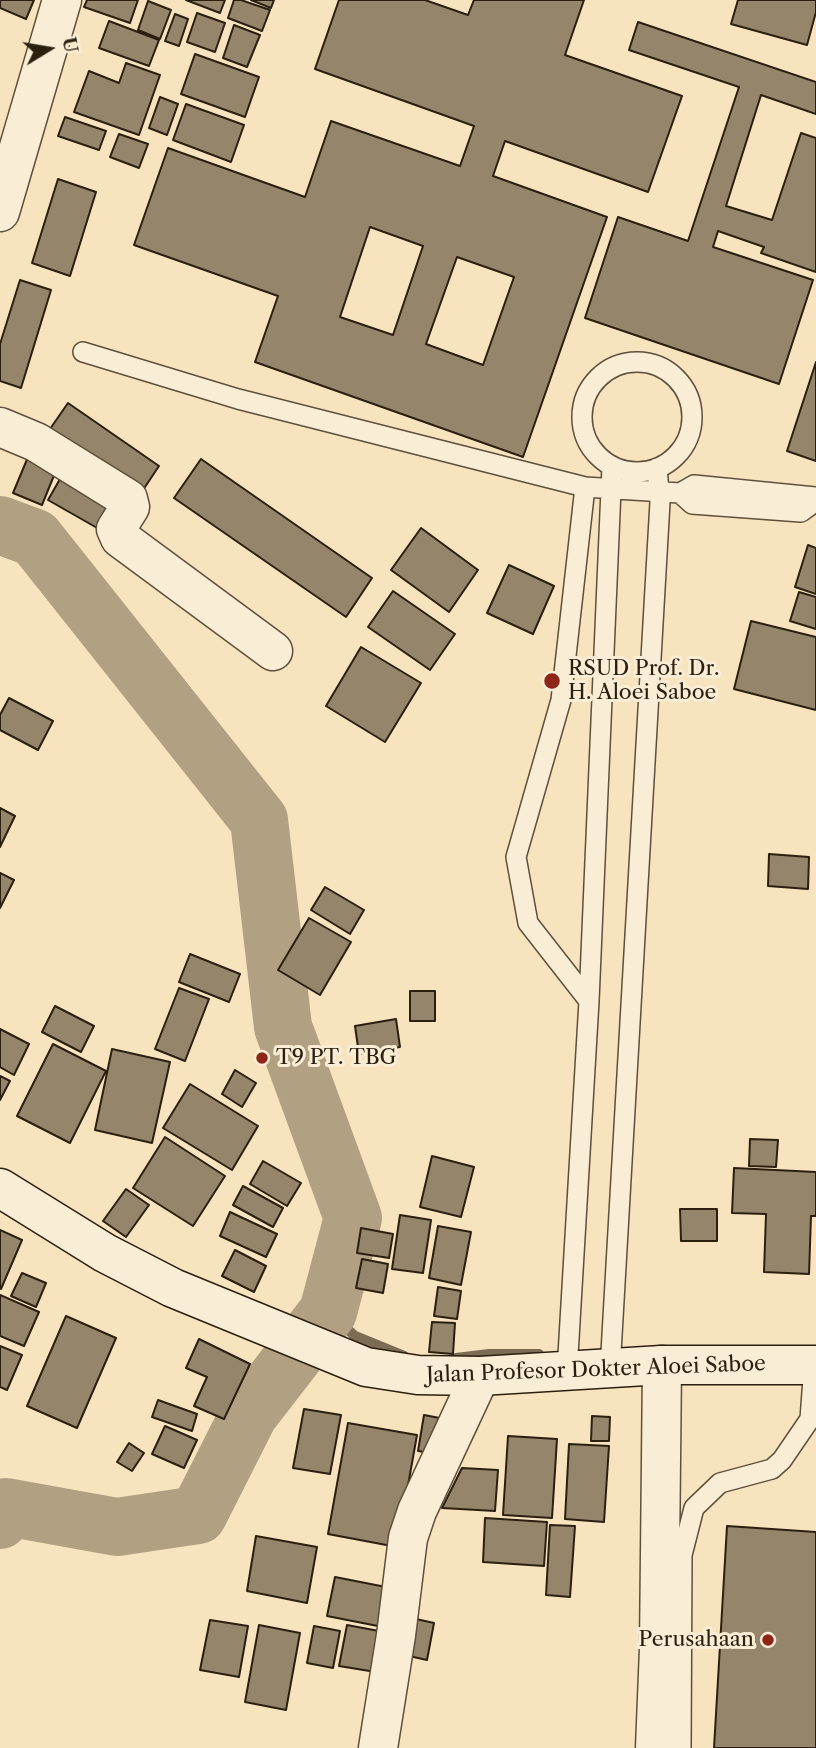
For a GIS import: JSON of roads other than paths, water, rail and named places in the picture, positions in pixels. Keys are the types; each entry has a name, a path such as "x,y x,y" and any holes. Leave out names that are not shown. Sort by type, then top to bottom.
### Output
{"street":[{"path":"0,212 62,0"},
{"path":"0,427 36,442 128,499 130,507 116,529 120,538 273,651"},
{"name":"Jalan Profesor Dokter Aloei Saboe","path":"0,1188 105,1253 173,1288 366,1367 418,1375 480,1376 662,1365 815,1365"},
{"path":"662,1365 659,1648 668,1748"},
{"path":"378,1748 408,1538 417,1511 480,1376"}],"lane":[{"path":"83,352 238,399 585,487 680,493 691,504 801,512 816,499"},
{"path":"640,362 662,368 675,377 685,390 690,404 689,435 682,449 671,460 657,468 642,472 626,471 599,457 590,445 582,414 585,399 592,385 616,366 640,362"},
{"path":"567,1372 589,1000 612,466"},
{"path":"610,1370 613,1279 660,502 657,468"},
{"path":"585,487 561,700 516,857 528,923 589,1000"},
{"path":"668,1748 682,1555 694,1508 720,1483 772,1469 782,1460 813,1419 815,1365"}],"waterway":[{"path":"0,525 35,538 259,820 283,1027 353,1218 328,1312 249,1414 198,1515 117,1527 6,1507 0,1520"},
{"path":"328,1312 355,1336 404,1356"},
{"path":"456,1358 489,1354 539,1354"}],"place":[{"name":"RSUD Prof. Dr. H. Aloei Saboe","path":"552,681"},
{"name":"T9 PT. TBG","path":"262,1058"},
{"name":"Perusahaan","path":"768,1640"}]}
